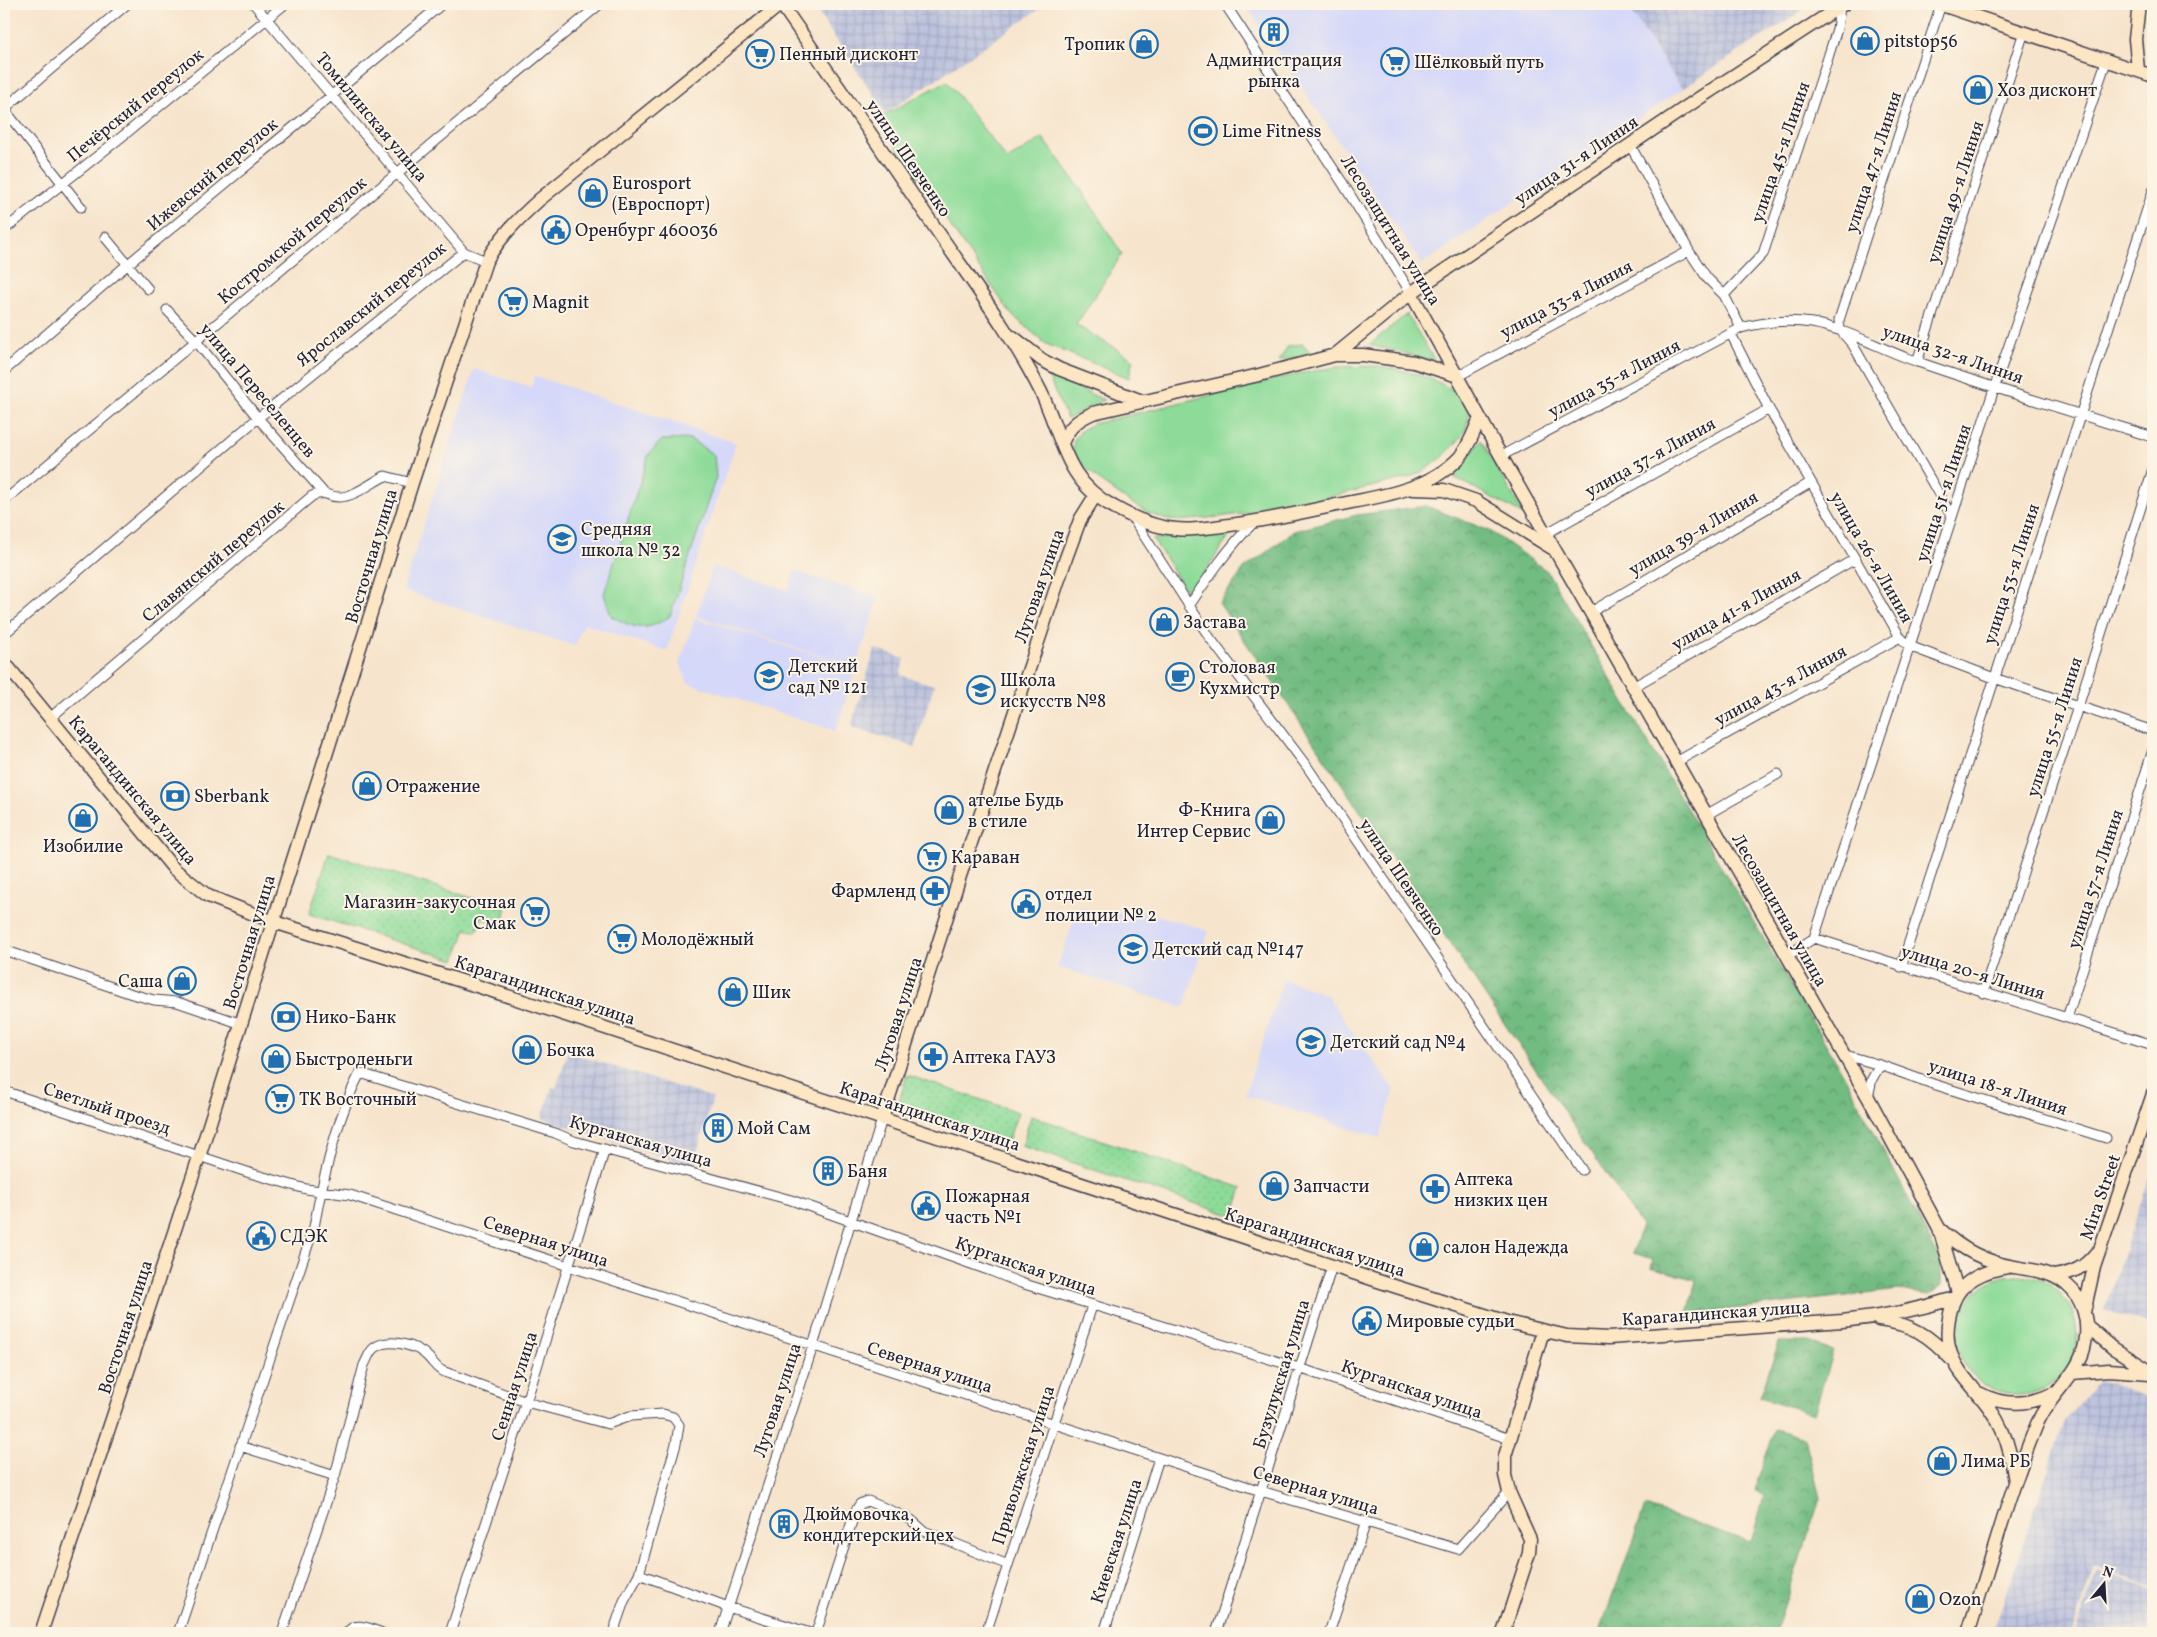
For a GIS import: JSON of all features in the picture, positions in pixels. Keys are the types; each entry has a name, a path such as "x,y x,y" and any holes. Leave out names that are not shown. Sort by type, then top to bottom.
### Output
{"main road":[{"path":"486,261 510,226 539,200 732,41 781,4"},
{"name":"улица Шевченко","path":"781,4 1007,333 1045,401 1062,443 1067,461 1095,496 1132,517 1178,530 1254,522 1412,489"},
{"path":"1940,4 2153,76"},
{"path":"2138,70 2135,39 2139,4"},
{"name":"улица 31-я Линия","path":"1335,355 1411,293 1842,5"},
{"name":"Восточная улица","path":"41,1633 199,1157 412,483 486,261"},
{"name":"Лесозащитная улица","path":"1411,293 1940,1228 1957,1295"},
{"name":"улица Шевченко","path":"1007,333 1042,360 1142,401"},
{"path":"1062,443 1070,428 1080,419 1106,409 1259,376 1335,355 1363,354 1414,362 1458,376"},
{"path":"1412,489 1459,458 1467,446 1480,418"},
{"name":"Лесозащитная улица","path":"1412,489 1444,490 1476,501 1557,551"},
{"name":"Луговая улица","path":"882,1119 1066,558 1080,520 1095,496"},
{"name":"Карагандинская улица","path":"4,662 174,869 208,896 274,922 1332,1266 1506,1322 1543,1332 1567,1336 1609,1338 1869,1318 1918,1310 1957,1295"},
{"name":"Mira Street","path":"2085,1318 2090,1280 2153,1094"},
{"path":"1940,1228 1954,1243 1968,1252 2054,1276 2066,1284 2078,1297 2085,1318 2085,1343 2080,1360 2044,1408 2037,1424 2015,1483 1968,1633"},
{"path":"2054,1276 2077,1271 2088,1263 2101,1247"},
{"path":"2013,1266 1995,1269 1980,1275 1957,1295 1949,1316 1947,1330 1948,1347 1955,1364 1963,1378 1989,1407 2002,1429 2010,1451 2015,1483"},
{"path":"1869,1318 1910,1326 1932,1340 1955,1364"},
{"path":"2085,1318 2113,1348 2153,1373"},
{"path":"1503,1633 1529,1553 1530,1539 1509,1492 1505,1475 1506,1456 1543,1332"},
{"path":"2072,1373 2109,1370 2153,1373"},
{"path":"1974,1391 1990,1399 2007,1404 2039,1400 2056,1392"}],"street":[{"path":"81,207 4,109 127,4"},
{"name":"Томилинская улица","path":"254,4 464,252"},
{"name":"Печёрский переулок","path":"4,230 285,4"},
{"name":"Ижевский переулок","path":"4,371 127,265 442,4"},
{"name":"Костромской переулок","path":"4,501 600,4"},
{"name":"Лесозащитная улица","path":"1225,4 1411,293"},
{"name":"улица 47-я Линия","path":"1840,330 1840,320 1940,4"},
{"name":"улица 45-я Линия","path":"1724,294 1763,254 1824,72 1842,5"},
{"name":"улица 49-я Линия","path":"1917,362 2024,32"},
{"name":"улица 51-я Линия","path":"1814,938 1995,386 2107,60"},
{"path":"1630,145 1689,251 1707,278 1724,294 1741,328"},
{"name":"улица 53-я Линия","path":"1901,967 2153,191"},
{"path":"105,237 148,289"},
{"name":"улица 33-я Линия","path":"1458,376 1689,251"},
{"name":"Ярославский переулок","path":"4,634 258,418 464,252 486,261"},
{"name":"улица Переселенцев","path":"167,310 196,341 258,418 323,492"},
{"name":"улица 32-я Линия","path":"1741,328 1760,323 1784,321 1810,323 1840,330 1917,362 2153,437"},
{"name":"улица 35-я Линия","path":"1502,456 1741,328"},
{"path":"1840,330 1853,345 1952,517"},
{"name":"улица 26-я Линия","path":"1731,334 1769,409 1810,482 1900,637 1909,646 1994,678 2153,731"},
{"name":"улица 37-я Линия","path":"1547,533 1769,409"},
{"name":"улица 55-я Линия","path":"1983,993 2078,707 2153,469"},
{"path":"323,492 338,497 349,495 385,476 412,483"},
{"name":"улица 39-я Линия","path":"1591,612 1810,482"},
{"name":"Славянский переулок","path":"50,718 312,496 323,492"},
{"name":"улица Шевченко","path":"1132,517 1210,638 1308,768 1582,1170"},
{"path":"1190,606 1223,557 1254,522"},
{"name":"улица 41-я Линия","path":"1633,687 1855,559"},
{"name":"улица 43-я Линия","path":"1676,762 1900,637"},
{"name":"улица 57-я Линия","path":"2067,1018 2153,750"},
{"path":"1706,815 1778,774"},
{"path":"1787,956 1814,938"},
{"name":"улица 20-я Линия","path":"1814,938 1983,993 2153,1045"},
{"path":"4,950 132,994 154,1000 177,1002 242,1024"},
{"name":"улица 18-я Линия","path":"1842,1054 1880,1064 1933,1084 2106,1138"},
{"path":"1868,1098 1872,1079 1880,1064"},
{"name":"Курганская улица","path":"321,1190 335,1141 360,1073 555,1133 574,1141 791,1200 1021,1283 1299,1368 1510,1439"},
{"name":"Светлый проезд","path":"4,1091 199,1157 289,1185 321,1190"},
{"name":"Луговая улица","path":"720,1633 813,1346 882,1119"},
{"name":"Сенная улица","path":"450,1633 570,1265 605,1149"},
{"path":"178,1633 314,1227 321,1190"},
{"name":"Северная улица","path":"321,1190 350,1194 1261,1491 1458,1549 1509,1492"},
{"name":"Бузулукская улица","path":"1216,1633 1332,1266"},
{"name":"Приволжская улица","path":"986,1633 1092,1306"},
{"path":"282,1633 335,1476 364,1365 372,1349 380,1344 393,1342 412,1347 428,1357 434,1366 442,1371 526,1402 608,1424 630,1416 648,1414 663,1414 673,1417 679,1426 676,1444 639,1574 624,1601 615,1633"},
{"path":"240,1446 335,1476"},
{"name":"Киевская улица","path":"1104,1633 1159,1458"},
{"path":"816,1633 855,1512 860,1504 868,1501 910,1520 924,1531 1008,1565"},
{"path":"1329,1633 1366,1522"},
{"path":"639,1574 728,1607 810,1633"},
{"path":"347,1633 358,1625 382,1633"}],"shaded area":[{"path":"820,4 1047,4 886,113 815,8"},
{"path":"1245,4 1626,4 1682,89 1422,264"},
{"path":"1626,4 1812,4 1682,89"},
{"name":"Средняя школа № 32","path":"474,369 531,387 535,376 736,443 667,651 584,624 575,646 403,590"},
{"path":"713,566 788,590 794,571 879,597 856,667 696,616"},
{"name":"Детский сад № 121","path":"695,618 856,668 836,731 688,683 680,663"},
{"path":"875,649 905,659 900,675 934,685 915,747 851,727"},
{"name":"Детский сад №147","path":"1079,907 1107,915 1137,909 1209,931 1184,1007 1057,967"},
{"name":"Детский сад №4","path":"1283,979 1327,995 1394,1090 1380,1138 1245,1095"},
{"path":"568,1052 713,1098 693,1166 542,1118 552,1087 556,1088"},
{"path":"2153,1168 2153,1326 2104,1310"},
{"path":"2099,1381 2153,1399 2153,1586 2094,1566 2072,1633 1993,1633 2065,1420"},
{"path":"2097,1570 2153,1589 2153,1633 2075,1633"}],"green space":[{"path":"947,81 1007,160 1043,138 1082,191 1122,254 1076,325 1133,359 1129,378 1046,344 1011,314 877,119"},
{"path":"1407,314 1435,361 1369,345"},
{"path":"1303,344 1313,354 1279,361 1288,346"},
{"path":"1378,366 1411,373 1447,387 1460,397 1468,409 1467,424 1457,442 1436,462 1411,477 1267,510 1218,517 1169,520 1158,517 1131,503 1090,472 1074,453 1073,443 1077,435 1093,424 1292,375 1336,367"},
{"path":"1047,374 1104,400 1067,419"},
{"path":"690,439 714,455 716,477 670,616 647,627 627,624 611,616 604,594 649,454 662,440"},
{"path":"1481,440 1524,515 1454,477"},
{"path":"1426,506 1490,531 1547,571 1844,1075 1941,1261 1941,1286 1930,1295 1899,1290 1688,1314 1696,1280 1651,1267 1653,1259 1633,1253 1641,1225 1219,603 1244,569 1294,531 1357,515"},
{"path":"1232,532 1189,595 1153,539"},
{"path":"329,853 507,909 502,925 481,918 477,932 466,929 455,960 309,914"},
{"path":"907,1075 1018,1112 1008,1141 898,1105"},
{"path":"1031,1116 1242,1188 1233,1216 1022,1146"},
{"path":"2017,1275 2029,1276 2040,1280 2050,1285 2059,1293 2067,1302 2072,1312 2076,1323 2076,1347 2072,1358 2067,1368 2059,1377 2050,1385 2040,1390 2029,1394 2017,1395 2005,1394 1994,1390 1984,1385 1975,1377 1967,1368 1962,1358 1958,1347 1957,1335 1958,1323 1962,1312 1967,1302 1975,1293 1984,1285 1994,1280 2005,1276"},
{"path":"1779,1342 1808,1342 1833,1350 1814,1414 1760,1397"},
{"path":"1775,1429 1805,1438 1820,1498 1775,1633 1599,1633 1645,1507 1751,1542 1764,1496 1754,1490"}],"place":[{"name":"Администрация рынка","path":"1274,32"},
{"name":"pitstop56","path":"1865,41"},
{"name":"Тропик","path":"1144,44"},
{"name":"Пенный дисконт","path":"760,54"},
{"name":"Шёлковый путь","path":"1395,62"},
{"name":"Хоз дисконт","path":"1978,90"},
{"name":"Lime Fitness","path":"1203,131"},
{"name":"Eurosport (Евроспорт)","path":"593,193"},
{"name":"Оренбург 460036","path":"556,230"},
{"name":"Magnit","path":"513,302"},
{"name":"Средняя школа № 32","path":"562,539"},
{"name":"Застава","path":"1164,622"},
{"name":"Детский сад № 121","path":"769,676"},
{"name":"Столовая Кухмистр","path":"1180,677"},
{"name":"Школа искусств №8","path":"981,690"},
{"name":"Отражение","path":"367,786"},
{"name":"Sberbank","path":"175,796"},
{"name":"ателье Будь в стиле","path":"949,810"},
{"name":"Изобилие","path":"83,818"},
{"name":"Ф-Книга Интер Сервис","path":"1270,820"},
{"name":"Караван","path":"932,857"},
{"name":"Фармленд","path":"935,891"},
{"name":"отдел полиции № 2","path":"1026,904"},
{"name":"Магазин-закусочная Смак","path":"535,912"},
{"name":"Молодёжный","path":"622,939"},
{"name":"Детский сад №147","path":"1133,949"},
{"name":"Саша","path":"182,981"},
{"name":"Шик","path":"733,992"},
{"name":"Нико-Банк","path":"286,1017"},
{"name":"Детский сад №4","path":"1311,1042"},
{"name":"Бочка","path":"527,1050"},
{"name":"Аптека ГАУЗ","path":"933,1057"},
{"name":"Быстроденьги","path":"276,1059"},
{"name":"ТК Восточный","path":"280,1099"},
{"name":"Мой Cам","path":"718,1128"},
{"name":"Баня","path":"828,1171"},
{"name":"Запчасти","path":"1274,1186"},
{"name":"Аптека низких цен","path":"1435,1189"},
{"name":"Пожарная часть №1","path":"926,1206"},
{"name":"СДЭК","path":"261,1236"},
{"name":"салон Надежда","path":"1424,1247"},
{"name":"Мировые судьи","path":"1367,1321"},
{"name":"Лима РБ","path":"1942,1461"},
{"name":"Дюймовочка, кондитерский цех","path":"784,1524"},
{"name":"Ozon","path":"1920,1599"}]}
